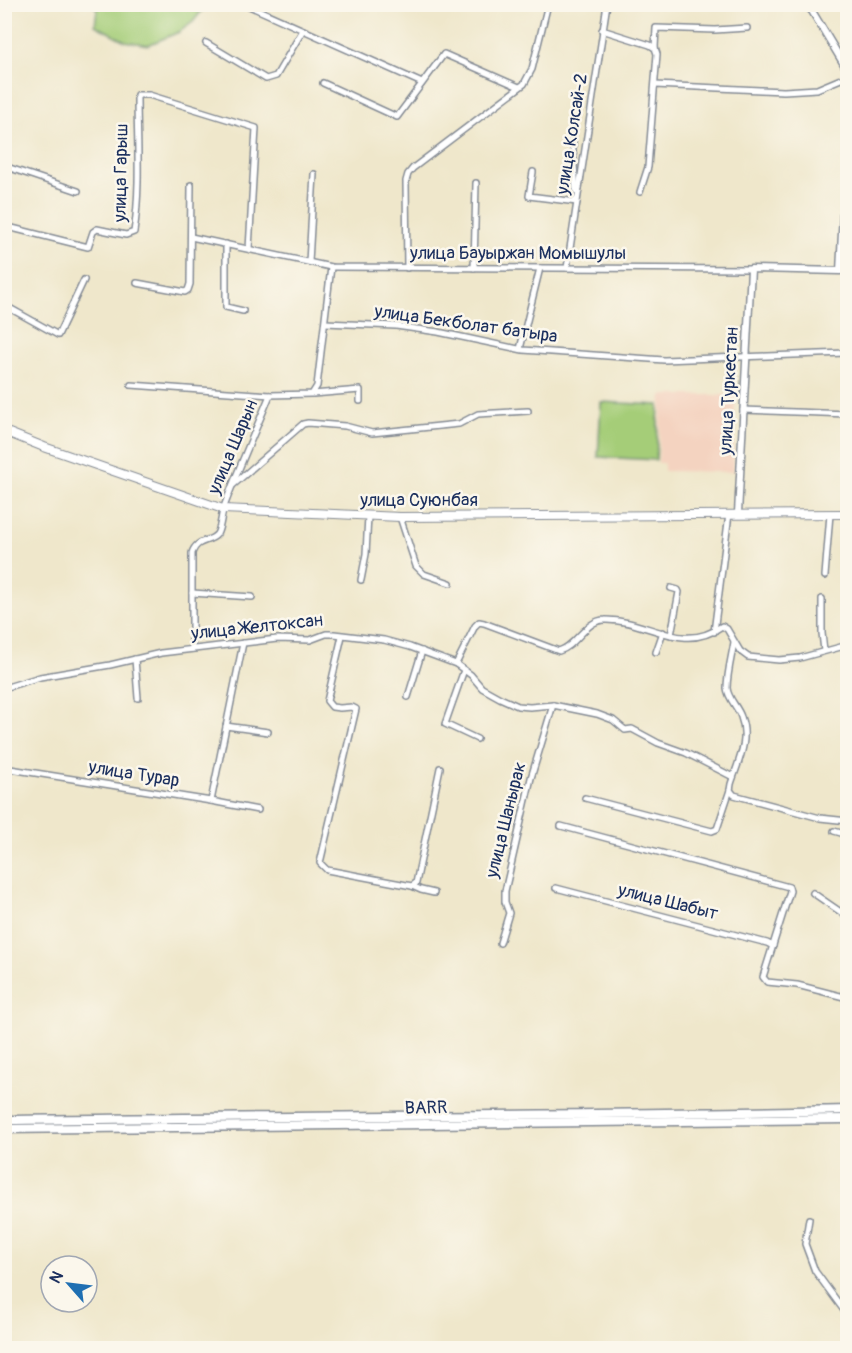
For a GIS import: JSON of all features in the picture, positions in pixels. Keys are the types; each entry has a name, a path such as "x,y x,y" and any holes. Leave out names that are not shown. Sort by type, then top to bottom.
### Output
{"highway":[{"name":"BARR","path":"4,1120 848,1110"},
{"name":"BARR","path":"4,1129 848,1119"}],"main road":[{"name":"улица Суюнбая","path":"4,431 223,509 368,516 848,514"}],"street":[{"path":"244,4 422,83"},
{"path":"407,267 406,181 408,174 412,168 524,84 532,69 548,4"},
{"name":"улица Колсай-2","path":"567,268 607,4"},
{"path":"805,4 812,11 848,71"},
{"path":"640,192 648,167 657,54 656,28 715,30 747,28"},
{"path":"206,43 266,79 276,76 303,30"},
{"path":"602,30 655,48"},
{"path":"323,83 397,117 444,54 519,87"},
{"path":"655,85 784,91 817,89 848,76"},
{"name":"улица Гарыш","path":"4,226 87,247 93,232 97,229 126,235 134,232 138,169 136,95 149,95 256,128 249,249"},
{"path":"532,172 529,196 577,202 573,136"},
{"path":"4,166 78,191"},
{"path":"309,262 314,174"},
{"path":"474,268 476,183"},
{"path":"137,284 185,292 188,290 190,284 191,185"},
{"path":"844,271 843,214 848,204"},
{"name":"улица Бауыржан Момышулы","path":"191,237 331,267 844,271"},
{"path":"226,244 226,307 243,311"},
{"path":"312,394 317,386 331,267"},
{"path":"520,349 540,268"},
{"name":"улица Туркестан","path":"714,632 734,514 751,269"},
{"path":"5,306 58,335 84,280"},
{"name":"улица Бекболат батыра","path":"325,323 396,326 520,349 664,360 845,353"},
{"path":"130,385 270,395 360,390 360,401"},
{"name":"улица Шарын","path":"192,593 194,548 218,532 223,509 270,395"},
{"path":"743,410 848,414"},
{"path":"233,485 303,424 345,426 372,433 459,424 478,414 528,411"},
{"path":"825,576 831,514"},
{"path":"361,580 366,554 368,516"},
{"path":"400,516 416,566 424,574 450,583"},
{"path":"671,588 679,592 671,635"},
{"path":"192,649 192,593 252,597"},
{"path":"822,599 824,651"},
{"path":"456,664 479,622 560,651 567,648 591,625 605,620 638,624 680,638 693,638 714,632 722,626 740,651 748,657 778,660 800,658 848,645"},
{"path":"656,652 663,632"},
{"name":"улица Желтоксан","path":"4,688 40,677 192,649 277,639 310,640 326,634 384,640 456,664 471,675 482,688 518,706 553,705 597,714 613,720 625,730 632,729 733,777"},
{"path":"342,636 327,701 332,707 356,709 320,863 327,870 412,886 434,893"},
{"path":"585,798 712,831 717,829 744,745 745,732 741,717 729,696 727,687 734,642"},
{"path":"211,801 243,643"},
{"path":"408,697 422,651"},
{"path":"135,659 138,698"},
{"path":"464,670 445,724 477,739"},
{"name":"улица Шанырак","path":"500,943 509,913 505,902 507,880 531,778 553,705"},
{"path":"226,726 268,732"},
{"name":"улица Турар","path":"4,768 258,810"},
{"path":"412,886 416,883 440,768"},
{"path":"730,790 734,795 820,818 848,821"},
{"path":"561,826 789,887 790,891 763,977 767,982 797,986 848,998"},
{"path":"834,831 848,835"},
{"name":"улица Шабыт","path":"556,888 773,946"},
{"path":"813,893 848,916"},
{"path":"808,1219 805,1244 815,1271 848,1316"}],"shaded area":[{"path":"662,395 735,395 733,472 664,471 664,463 658,463"}],"green space":[{"path":"93,5 203,5 204,8 193,22 179,32 148,45 125,41 95,25 97,9"},
{"path":"601,402 659,405 656,460 598,457"}]}
